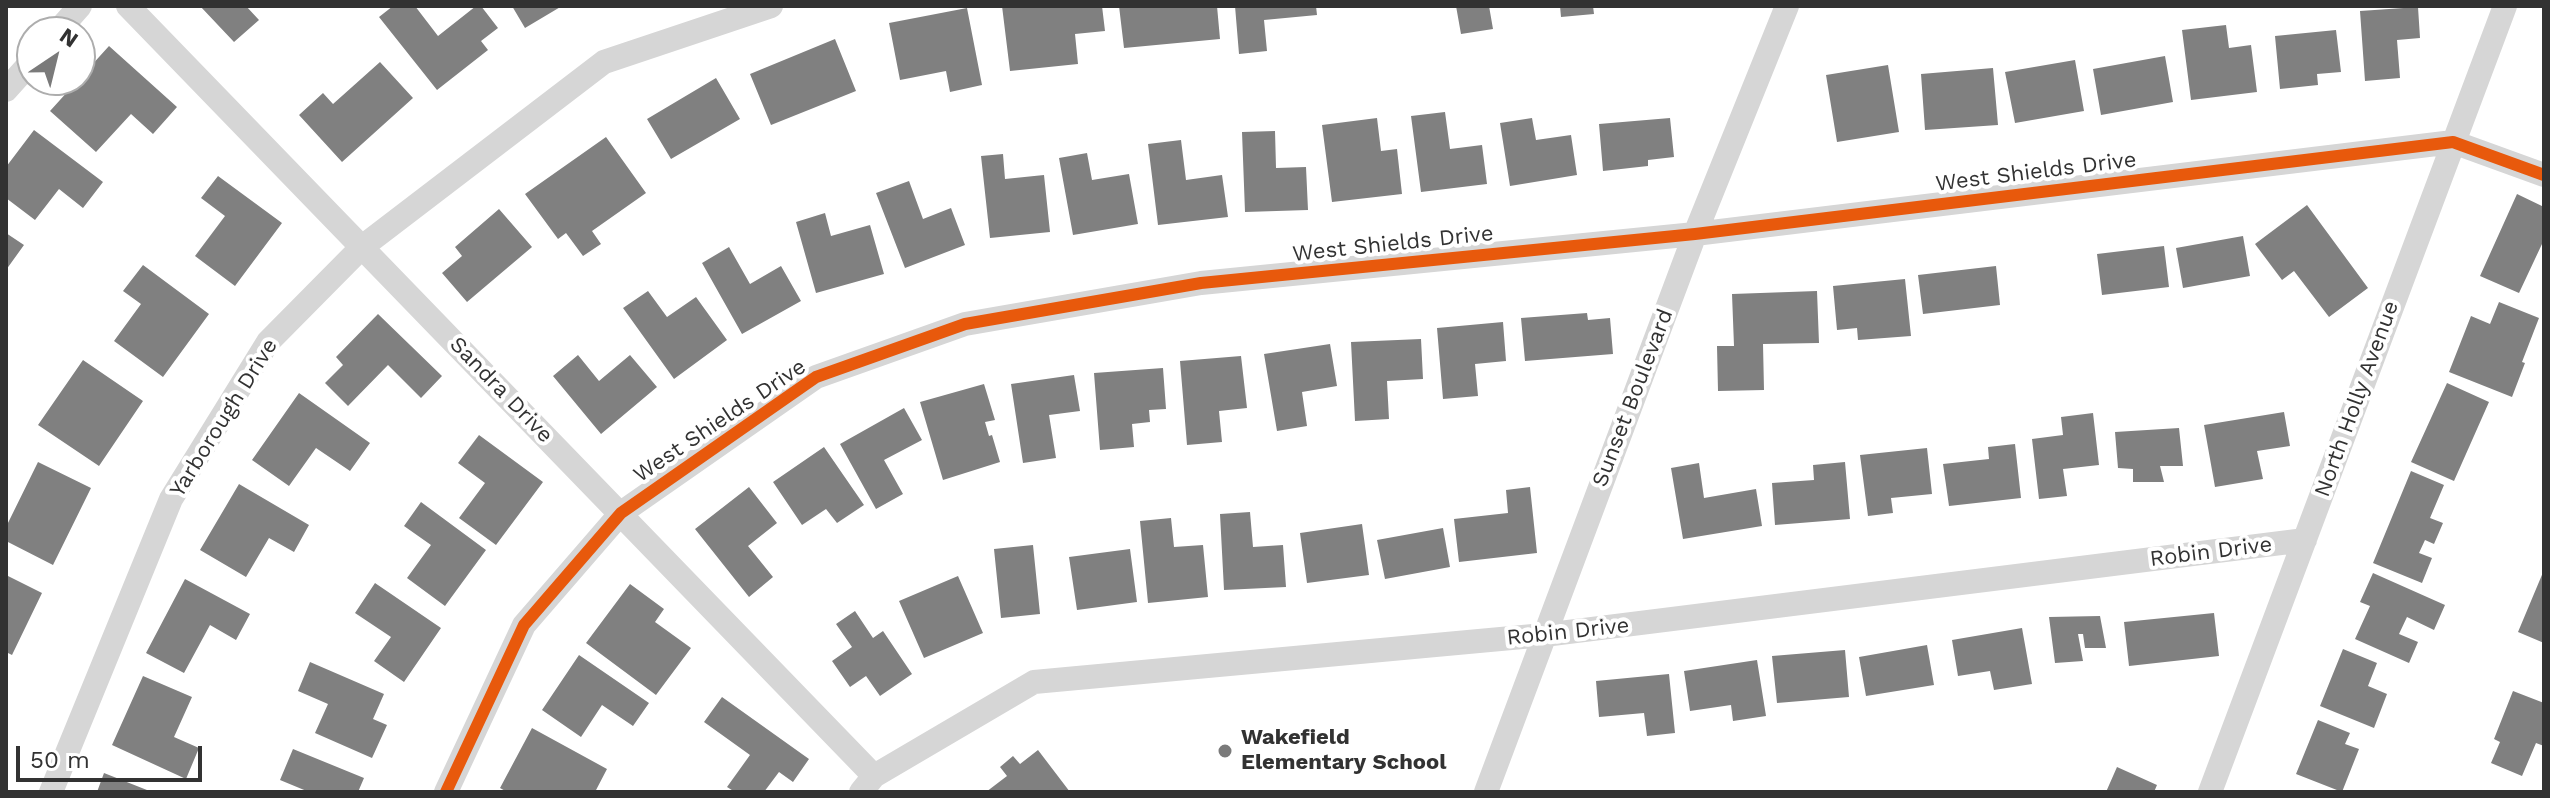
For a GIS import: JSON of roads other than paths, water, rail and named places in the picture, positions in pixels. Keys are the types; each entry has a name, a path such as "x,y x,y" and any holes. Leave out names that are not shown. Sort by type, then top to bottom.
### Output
{"street":[{"name":"Sandra Drive","path":"128,6 621,513 867,784"},
{"name":"Yarborough Drive","path":"51,792 171,499 268,342 362,247 604,62 771,6"},
{"name":"Sunset Boulevard","path":"1486,792 1695,234 1787,6"},
{"name":"North Holly Avenue","path":"2210,792 2505,6"},
{"name":"West Shields Drive","path":"446,792 524,625 621,513 816,377 965,324 1201,283 1695,234 2453,142 2544,175"},
{"name":"Robin Drive","path":"867,784 1034,682 1544,635 2305,540"}],"place":[{"name":"Wakefield Elementary School","path":"1225,751"}]}
